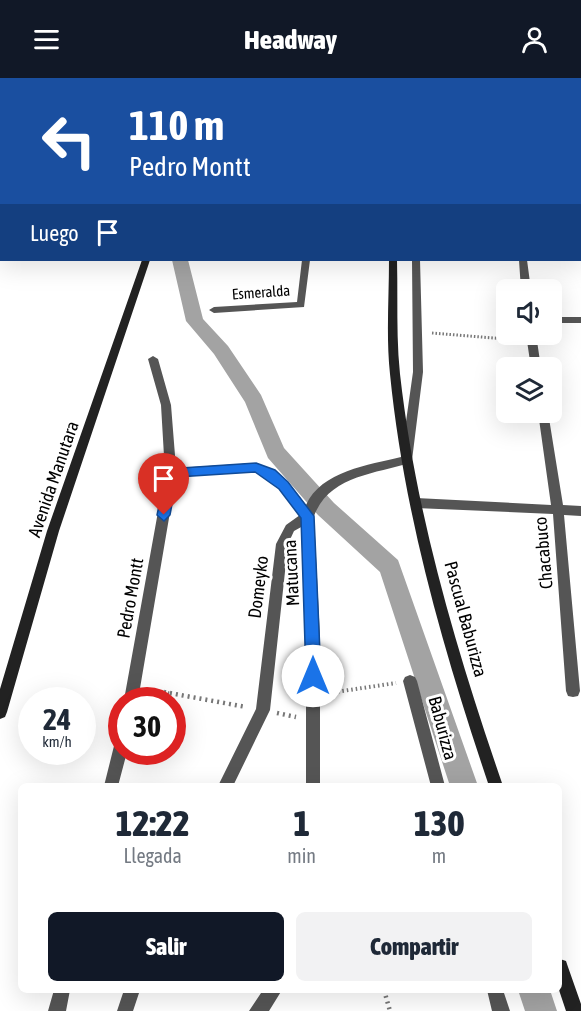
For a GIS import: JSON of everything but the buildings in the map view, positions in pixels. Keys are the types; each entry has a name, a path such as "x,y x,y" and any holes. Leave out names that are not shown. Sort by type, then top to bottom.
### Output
{"street":[{"name":"Avenida Manutara","path":"0,712 53,531 121,340 146,261"},
{"name":"Esmeralda","path":"214,310 301,305 306,261"},
{"name":"Pascual Baburizza","path":"393,261 394,372 406,460 441,610 471,713 495,783"},
{"name":"Pascual Baburizza","path":"406,460 418,372 416,261"},
{"path":"523,261 525,279"},
{"path":"562,320 581,320"},
{"name":"Pedro Montt","path":"135,687 171,472 166,405 153,359"},
{"name":"Chacabuco","path":"545,423 558,510 573,691"},
{"name":"Domeyko","path":"226,783 263,710 282,544 290,528 309,510 324,489 342,478 406,460"},
{"name":"Matucana","path":"171,472 256,467 284,485 309,510 314,783"},
{"path":"416,503 581,511"},
{"name":"Baburizza","path":"410,681 437,783"},
{"path":"112,783 116,765"},
{"path":"562,973 575,1011"},
{"path":"57,1011 61,993"},
{"path":"125,1010 131,993"},
{"path":"258,1011 272,993"},
{"path":"496,993 501,1011"}],"path":[{"path":"417,332 496,336"},
{"path":"313,695 410,681"},
{"path":"186,696 313,720"},
{"path":"385,993 390,1011"}],"waterway":[{"path":"180,261 195,321 221,350 254,400 275,452 326,509 390,567 463,783"},
{"path":"535,993 541,1011"}],"route":[{"path":"164,515 171,472 256,467 284,485 308,516 313,676"}]}
